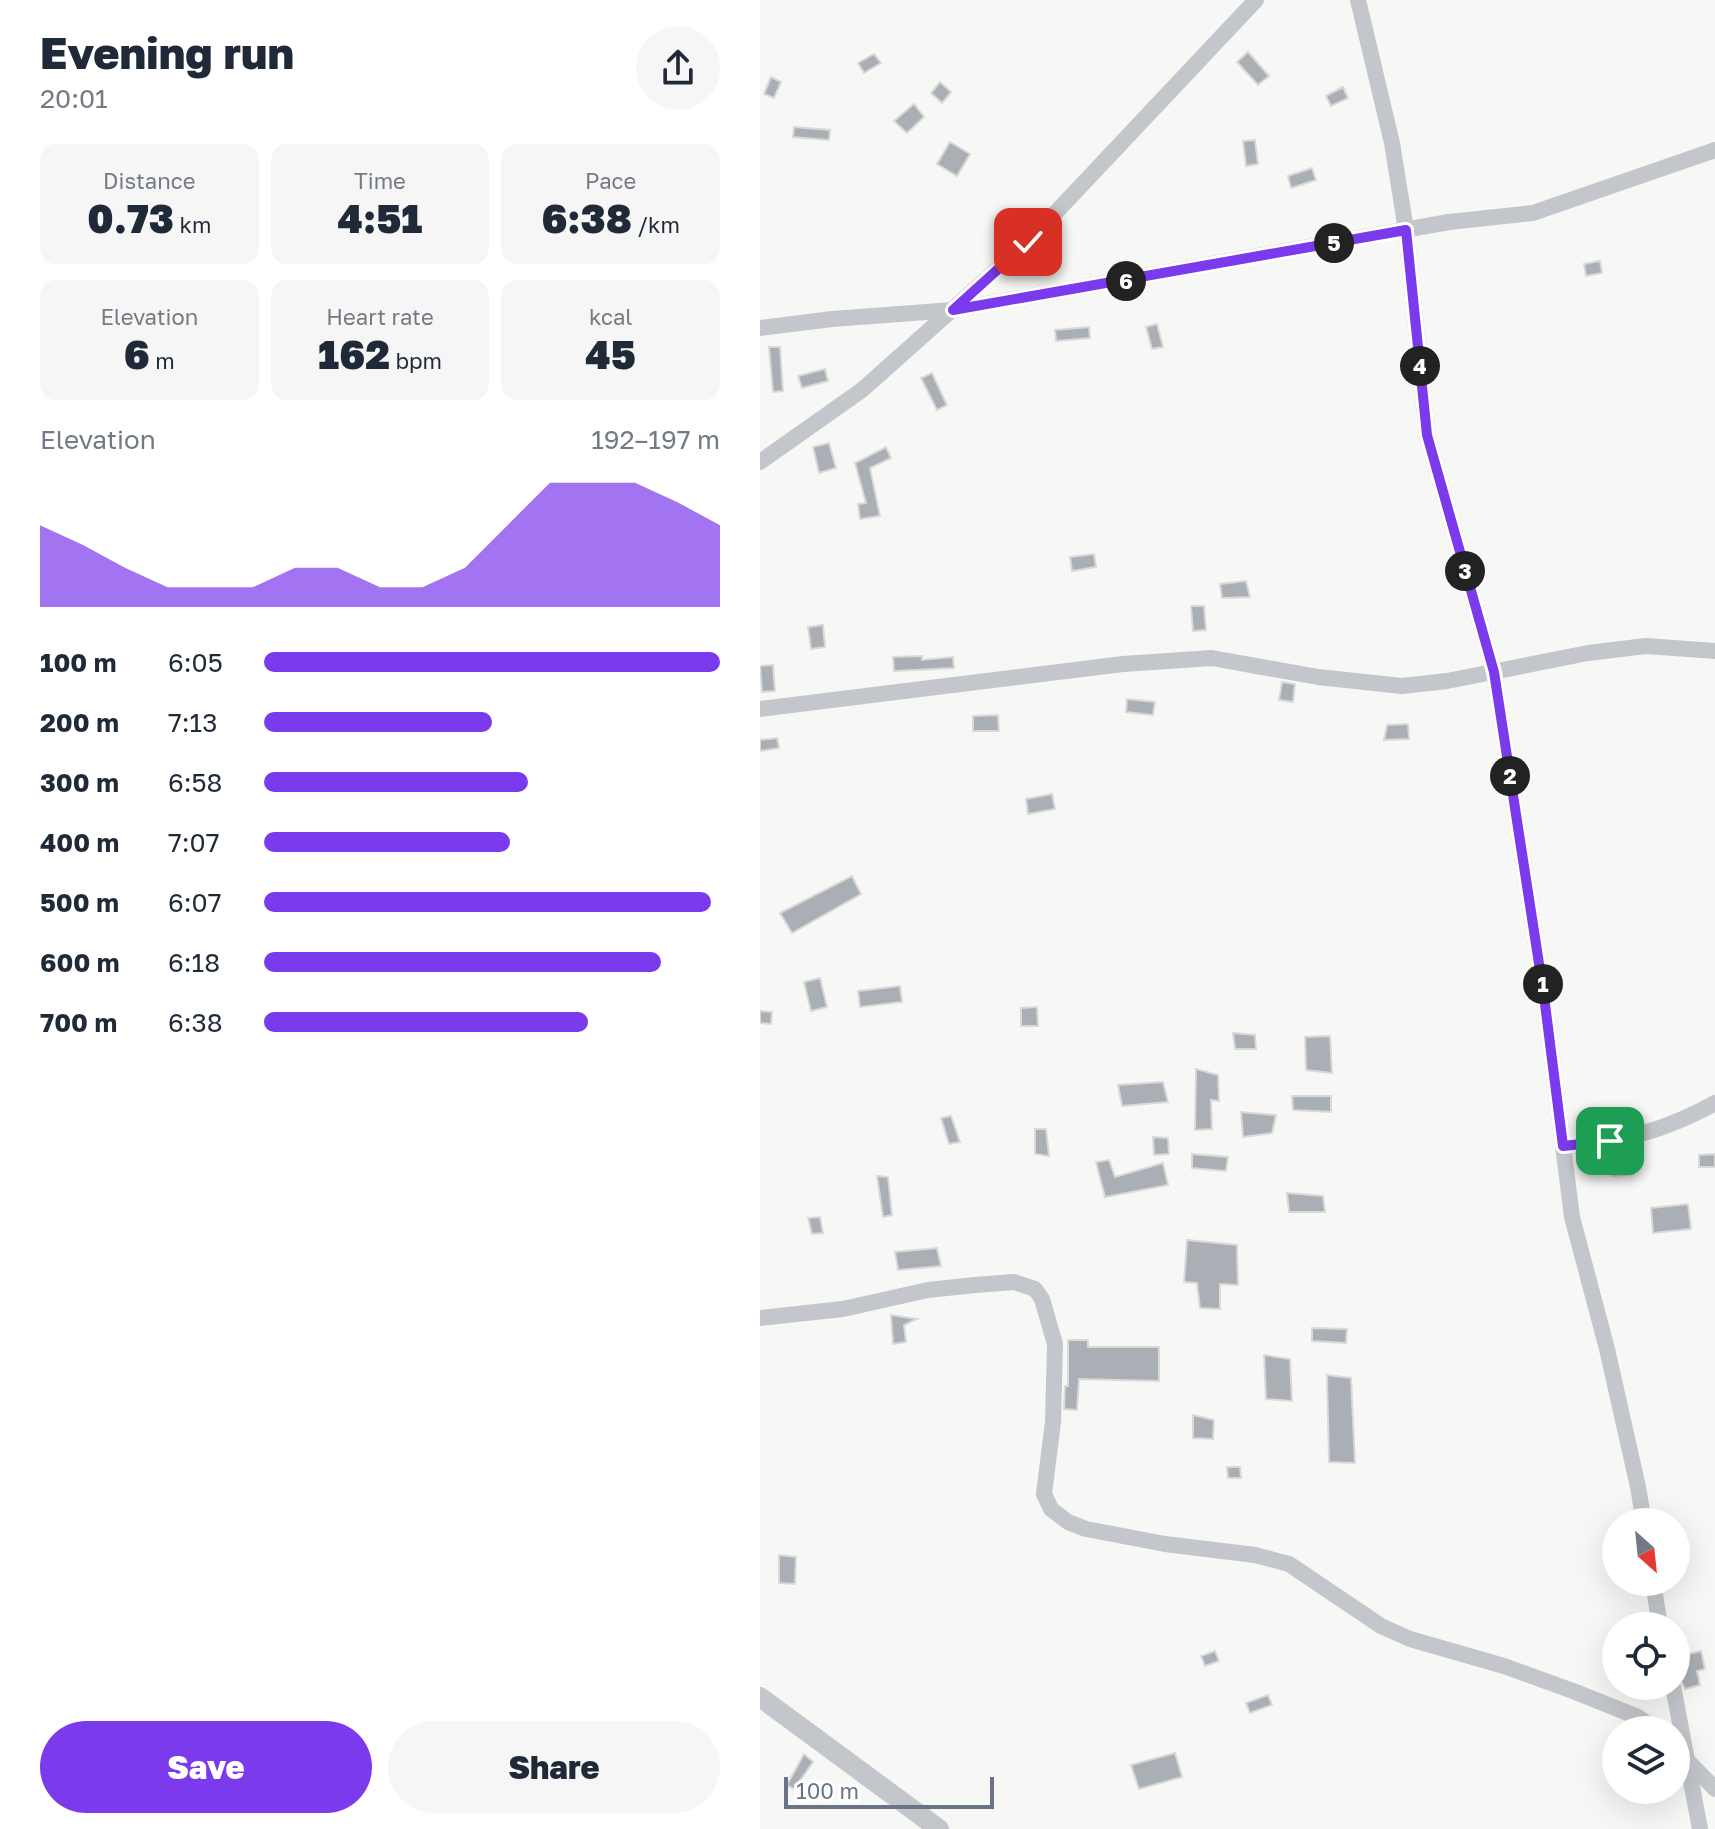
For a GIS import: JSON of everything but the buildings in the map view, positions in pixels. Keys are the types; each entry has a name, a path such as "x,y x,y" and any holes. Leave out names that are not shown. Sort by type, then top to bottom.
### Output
{"street":[{"path":"760,462 862,390 1037,233 1256,0"},
{"path":"1358,0 1392,143 1406,230 1427,435 1494,672 1544,996 1572,1217 1607,1349 1641,1508"},
{"path":"760,328 953,310 1449,222 1533,213 1715,150"},
{"path":"760,709 1123,664 1212,658 1318,677 1402,686 1588,653 1646,646 1715,651"},
{"path":"1563,1146 1648,1134 1680,1122 1715,1103"},
{"path":"760,1318 843,1309 928,1290 975,1285 1014,1282 1035,1289 1042,1299 1055,1344 1053,1422 1044,1494 1051,1509 1068,1522 1086,1529 1289,1564 1381,1626 1410,1639 1504,1666 1636,1716"},
{"path":"760,1697 939,1829"},
{"path":"1690,1763 1715,1789"},
{"path":"1690,1772 1700,1829"}],"route":[{"path":"1028,242 953,310 1406,230 1427,435 1494,672 1544,996 1563,1146 1610,1141"}]}
